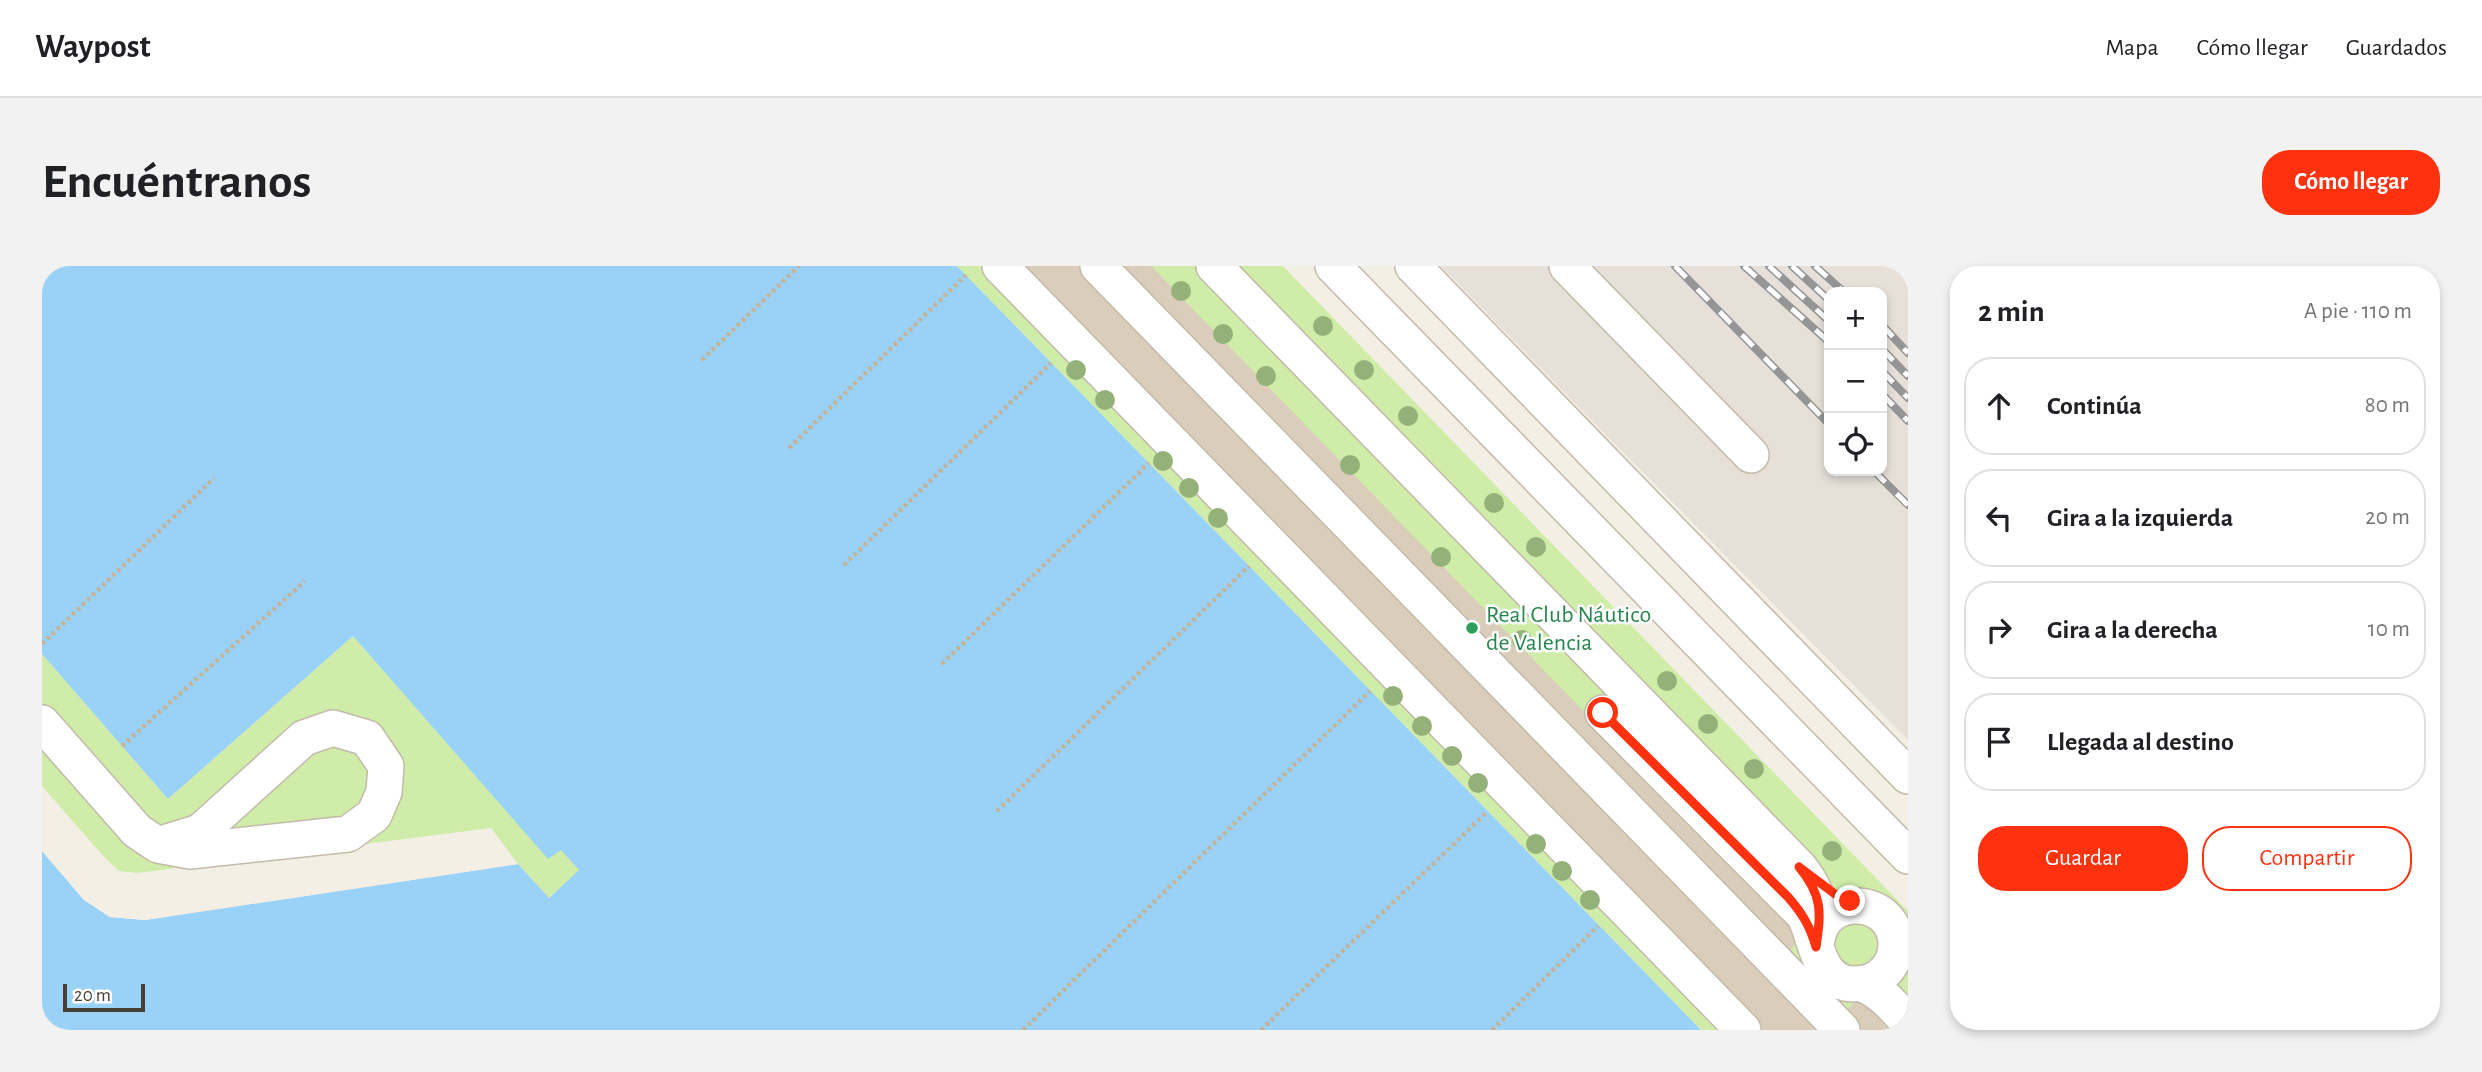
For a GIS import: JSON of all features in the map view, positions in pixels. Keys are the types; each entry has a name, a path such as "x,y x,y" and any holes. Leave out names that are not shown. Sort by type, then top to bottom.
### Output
{"street":[{"path":"1000,266 1743,1030"},
{"path":"1098,266 1842,1030"},
{"path":"1214,266 1799,867 1810,880 1819,900 1819,960 1826,971 1849,984 1889,980"},
{"path":"1333,266 1908,856"},
{"path":"1413,266 1908,776"},
{"path":"1567,266 1751,455"},
{"path":"1603,713 1788,897 1804,915 1818,938"},
{"path":"42,723 137,831 158,845 190,851 348,834 374,815 384,792 386,766 367,738 333,728 304,738 200,832 158,845"},
{"path":"1799,867 1835,894 1870,907 1890,923 1896,948 1893,961 1886,972 1889,980"},
{"path":"1818,938 1833,912 1845,906 1870,907"},
{"path":"1889,980 1874,989 1908,1022"}],"path":[{"path":"702,360 799,266"},
{"path":"789,448 965,275"},
{"path":"844,565 1052,363"},
{"path":"942,664 1149,463"},
{"path":"42,644 214,478"},
{"path":"997,811 1249,566"},
{"path":"122,746 305,581"},
{"path":"1023,1030 1371,691"},
{"path":"1261,1030 1487,812"},
{"path":"1492,1030 1599,925"}],"shaded area":[{"path":"1441,266 1908,266 1908,740 1601,430"}],"green space":[{"name":"Real Club Náutico de Valencia","path":"957,266 1283,266 1908,911 1908,1030 1701,1030"},
{"path":"353,636 548,858 561,850 580,870 548,898 491,828 137,873 119,871 42,786 42,654 168,799"}],"water":[{"path":"42,266 957,266 1701,1030 42,1030 42,851 84,900 110,917 145,920 518,864 549,898 579,870 561,850 548,859 353,636 168,799 42,654"}],"pier":[{"path":"42,848 87,897 111,913 145,916 516,861 518,864 145,920 110,917 84,900"}],"building":[{"path":"1015,266 1151,266 1803,937 1790,950 1847,1010 1859,997 1891,1030 1759,1030"}],"railway":[{"path":"1675,266 1824,419"},
{"path":"1744,266 1824,338"},
{"path":"1769,266 1824,316"},
{"path":"1792,266 1824,295"},
{"path":"1815,266 1838,287"},
{"path":"1887,330 1908,353"},
{"path":"1883,350 1908,376"},
{"path":"1887,376 1908,398"},
{"path":"1887,399 1908,421"},
{"path":"1879,476 1908,505"}],"place":[{"name":"Real Club Náutico de Valencia","path":"1472,628"}],"route":[{"path":"1603,713 1788,897 1804,915 1816,947 1821,915 1819,900 1810,880 1799,867 1820,884 1850,901"}]}
